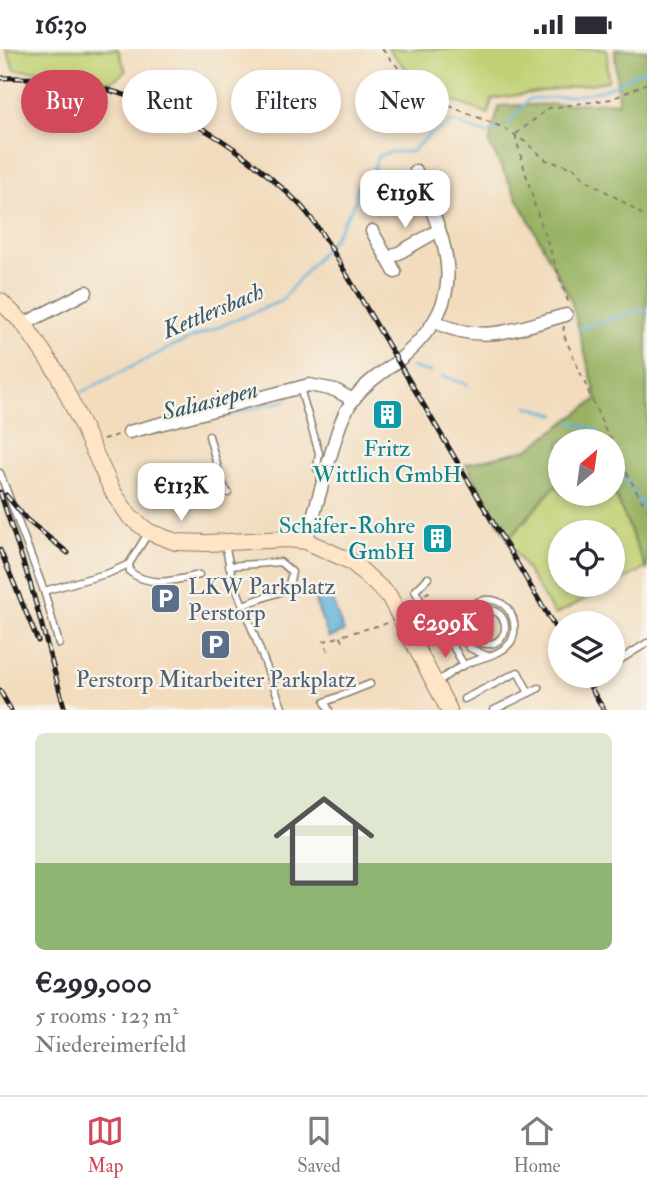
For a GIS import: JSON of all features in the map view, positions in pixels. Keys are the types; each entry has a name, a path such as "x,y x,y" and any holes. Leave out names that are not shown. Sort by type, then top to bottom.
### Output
{"street":[{"path":"306,541 340,425 352,400 371,379 404,356 435,322 448,284 445,247 416,171"},
{"path":"388,259 439,230"},
{"path":"372,231 395,272"},
{"path":"24,324 86,292"},
{"path":"0,301 24,324 58,374 122,507 149,532 176,542 288,539 306,541 352,562 372,577 389,596 436,683 443,708"},
{"path":"435,322 462,333 490,335 566,315"},
{"path":"129,432 309,386 335,390 352,400"}],"lane":[{"path":"300,388 319,453 317,469"},
{"path":"209,436 222,483 228,493"},
{"path":"0,473 44,591 59,644"},
{"path":"44,591 110,573 129,564 149,532"},
{"path":"225,542 229,566 283,710"},
{"path":"229,566 280,562 292,572 288,589 243,605"},
{"path":"129,564 130,572 138,578 152,582 199,575"},
{"path":"428,578 415,591 464,665"},
{"path":"436,683 464,665 501,651 512,641 515,628 512,616 504,604 496,601 479,601 465,611 459,628 461,638 470,648 487,656"},
{"path":"484,610 494,611 503,617 505,628 496,642 486,643 470,632 476,614 484,610"},
{"path":"407,628 429,615"},
{"path":"451,643 461,638"},
{"path":"496,642 501,651"},
{"path":"625,657 647,643"},
{"path":"464,699 518,672 528,693"},
{"path":"329,710 326,702 370,684"},
{"path":"494,710 539,688"}],"path":[{"path":"382,49 422,95 502,127 546,160 574,168 584,179 647,219"},
{"path":"515,135 549,108 612,99 647,83"},
{"path":"515,135 535,206 569,304 563,333 605,429"},
{"path":"91,442 129,432"},
{"path":"625,470 647,510"},
{"path":"328,651 324,641 374,628"},
{"path":"340,636 343,641"}],"green space":[{"path":"6,49 118,49 126,70 122,70 122,74 111,82 108,81 108,70 15,70"},
{"path":"388,49 607,49 608,81 492,99 488,114 449,100 449,70 407,70"},
{"path":"615,49 647,50 647,571 620,506 625,506 625,429 556,429 597,399 571,300 489,144 499,106 618,102"},
{"path":"548,435 548,494 508,540 466,464 528,449"},
{"path":"548,494 548,506 620,506 646,568 625,579 625,520 548,520 548,597 590,597 563,611 552,611 508,540"}],"water":[{"path":"330,595 344,632 329,638 315,601"}],"waterway":[{"path":"508,123 529,99 594,92 647,69"},
{"name":"Kettlersbach","path":"82,392 173,346 281,301 333,239 355,202 357,187 373,170 378,156 392,152 411,152 429,135 453,122 487,134 500,128"},
{"path":"579,328 647,309"},
{"name":"Saliasiepen","path":"411,367 430,372"},
{"name":"Saliasiepen","path":"442,376 468,385"},
{"name":"Saliasiepen","path":"141,436 288,400"},
{"name":"Saliasiepen","path":"527,406 556,415"},
{"name":"Saliasiepen","path":"572,422 592,429"},
{"name":"Saliasiepen","path":"625,478 647,515"}],"railway":[{"path":"0,78 75,83 146,102 180,117 243,155 295,199 331,248 548,616"},
{"path":"0,492 31,586 65,710"},
{"path":"6,495 27,520 68,553"},
{"path":"0,550 38,641"},
{"path":"591,688 604,710"},
{"path":"0,691 11,710"}],"place":[{"name":"Fritz Wittlich GmbH","path":"387,414"},
{"name":"Schäfer-Rohre GmbH","path":"438,538"},
{"name":"LKW Parkplatz Perstorp","path":"165,599"},
{"name":"Perstorp Mitarbeiter Parkplatz","path":"216,645"}]}
